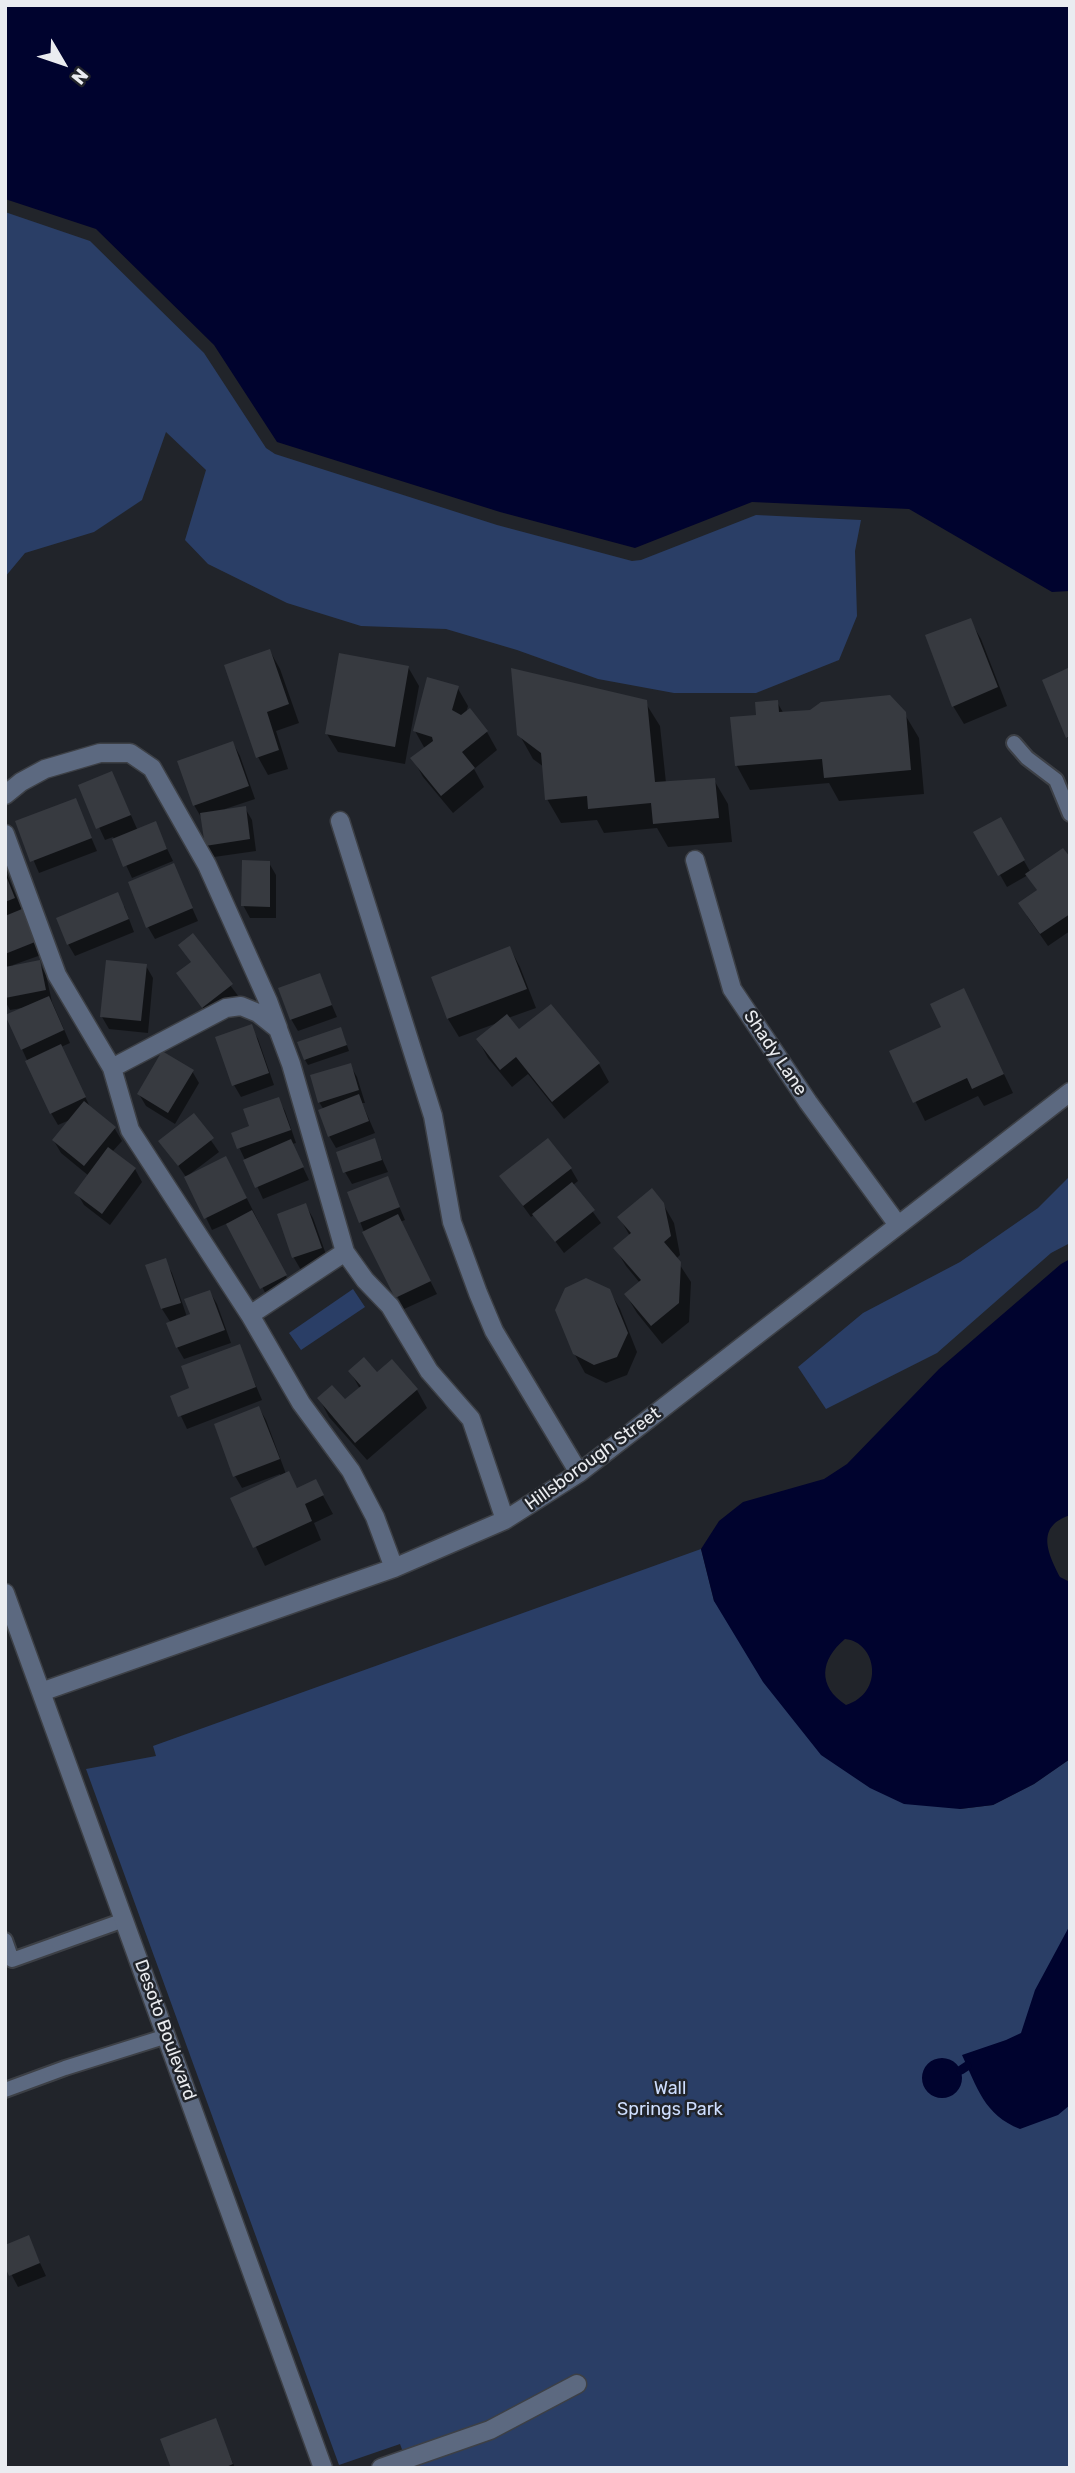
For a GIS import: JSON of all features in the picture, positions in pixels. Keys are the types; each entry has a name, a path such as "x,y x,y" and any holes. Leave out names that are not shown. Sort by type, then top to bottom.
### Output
{"street":[{"path":"5,795 21,782 45,769 100,753 130,753 152,768 207,865 268,1001 290,1064 345,1252 365,1280 390,1306 429,1371 471,1419 505,1520"},
{"path":"340,821 433,1116 452,1222 469,1269 494,1331 579,1473"},
{"path":"5,834 57,975 112,1068 131,1130 250,1315 301,1402 351,1471 375,1517 394,1567"},
{"name":"Shady Lane","path":"695,860 732,989 808,1101 898,1225"},
{"path":"112,1068 226,1007 241,1006 258,1013 278,1029"},
{"name":"Hillsborough Street","path":"41,1692 394,1567 505,1520 579,1473 1070,1092"},
{"path":"250,1315 345,1252"},
{"name":"Desoto Boulevard","path":"5,1593 323,2468"},
{"path":"382,2468 490,2430 577,2384"}],"lane":[{"path":"1014,743 1027,758 1056,780 1070,814"},
{"path":"5,1940 12,1960 124,1920"},
{"path":"5,2090 167,2036"}],"green space":[{"path":"5,212 90,241 204,353 266,448 275,454 497,525 632,561 641,560 756,515 861,520 855,551 857,616 839,660 756,693 674,693 598,679 517,650 446,629 361,626 287,603 208,564 185,540 206,470 166,432 142,500 94,532 25,553 5,577"},
{"path":"1070,1176 1070,1243 1051,1253 937,1353 826,1409 798,1367 863,1313 960,1262 1038,1208"},
{"path":"353,1289 365,1307 301,1350 289,1333"},
{"name":"Wall Springs Park","path":"701,1549 714,1601 960,1809 993,1805 1034,1784 1070,1759 1070,2468 409,2468 400,2444 339,2465 86,1769 156,1756 153,1746"}],"shaded area":[{"path":"5,5 1070,5 1070,591 1052,592 909,509 752,502 635,548 500,512 277,442 214,345 96,229 5,199"},
{"path":"1070,1259 1070,1515 1052,1526 1047,1542 1060,1577 1070,1582 1070,1759 1034,1784 993,1805 960,1809 904,1804 870,1788 821,1755 763,1682 714,1601 701,1549 719,1521 743,1502 824,1479 847,1464 939,1369","holes":["845,1639 856,1642 870,1658 871,1680 867,1690 846,1705 830,1690 825,1673 837,1647"]},
{"path":"1070,1925 1070,2105 1058,2115 1020,2129 990,2108 977,2089 962,2055 1021,2033 1035,1990"},
{"path":"942,2058 950,2059 956,2064 961,2070 961,2086 956,2092 950,2097 942,2098 934,2097 928,2092 923,2086 922,2078 923,2070 928,2064 934,2059"}],"building":[{"path":"971,618 998,687 952,707 925,635"},
{"path":"270,649 289,704 267,712 279,750 256,758 224,665"},
{"path":"339,653 409,666 395,747 325,734"},
{"path":"511,668 647,700 655,782 715,778 719,818 653,824 651,803 588,809 587,796 545,800 541,753 517,735"},
{"path":"1068,668 1070,736 1066,738 1042,680"},
{"path":"427,677 459,686 452,710 461,715 470,708 488,731 462,752 475,768 441,796 410,758 433,741 432,737 413,731"},
{"path":"890,695 906,712 911,770 824,778 822,759 735,766 730,717 756,715 755,702 778,700 779,712 810,710 821,702"},
{"path":"233,741 249,786 193,806 177,761"},
{"path":"112,771 131,815 96,829 78,785"},
{"path":"76,798 92,838 30,862 15,821"},
{"path":"246,806 250,839 205,846 200,813"},
{"path":"1001,817 1025,860 998,876 973,832"},
{"path":"156,821 167,849 123,867 112,839"},
{"path":"1063,848 1070,857 1070,914 1040,934 1018,903 1037,890 1025,874"},
{"path":"242,860 270,861 270,907 241,906"},
{"path":"174,863 193,908 146,928 128,882"},
{"path":"5,873 15,898 5,902"},
{"path":"118,892 129,919 67,945 56,918"},
{"path":"22,909 35,942 5,954 5,916"},
{"path":"193,933 233,984 202,1008 176,973 191,962 178,945"},
{"path":"510,946 527,989 447,1019 431,977"},
{"path":"40,960 46,990 5,998 5,967"},
{"path":"106,960 147,964 141,1021 100,1017"},
{"path":"320,973 332,1005 290,1020 278,988"},
{"path":"964,988 1004,1074 972,1089 967,1078 913,1103 889,1051 941,1027 930,1004"},
{"path":"49,996 64,1030 21,1050 5,1015"},
{"path":"551,1004 600,1063 552,1102 516,1057 500,1070 476,1039 507,1014 519,1029"},
{"path":"252,1024 269,1073 232,1086 215,1037"},
{"path":"341,1027 347,1045 304,1060 297,1042"},
{"path":"61,1044 86,1097 50,1114 25,1061"},
{"path":"162,1051 194,1070 168,1113 137,1094"},
{"path":"351,1063 359,1090 318,1103 310,1075"},
{"path":"359,1094 369,1121 328,1137 318,1110"},
{"path":"279,1097 291,1130 237,1149 231,1133 249,1126 243,1109"},
{"path":"84,1101 116,1127 84,1166 52,1140"},
{"path":"194,1113 214,1138 178,1166 158,1141"},
{"path":"375,1138 382,1160 343,1173 336,1152"},
{"path":"548,1138 572,1168 523,1206 499,1176"},
{"path":"291,1139 304,1167 255,1188 243,1160"},
{"path":"108,1147 136,1168 102,1214 74,1193"},
{"path":"226,1156 247,1198 204,1219 184,1177"},
{"path":"388,1176 400,1207 359,1223 347,1192"},
{"path":"572,1182 595,1210 555,1242 532,1214"},
{"path":"652,1188 664,1203 671,1236 664,1242 681,1262 679,1303 651,1326 624,1294 641,1280 613,1248 631,1233 617,1217"},
{"path":"306,1203 322,1248 292,1258 277,1214"},
{"path":"252,1210 287,1275 260,1289 226,1224"},
{"path":"398,1214 431,1281 395,1298 362,1232"},
{"path":"166,1258 181,1303 161,1309 145,1265"},
{"path":"586,1278 610,1289 628,1333 617,1357 594,1365 573,1354 555,1310 565,1288"},
{"path":"210,1290 225,1330 176,1348 166,1323 190,1314 184,1299"},
{"path":"240,1344 256,1387 178,1417 170,1396 189,1388 181,1366"},
{"path":"364,1357 377,1372 392,1359 418,1389 355,1443 317,1398 332,1385 345,1399 361,1386 348,1371"},
{"path":"259,1406 280,1459 233,1477 214,1424"},
{"path":"289,1471 297,1488 316,1479 324,1495 305,1504 312,1521 253,1548 230,1498"},
{"path":"29,2235 40,2263 9,2276 5,2267 5,2245"},
{"path":"216,2418 233,2464 224,2468 171,2468 160,2439"}],"waterway":[{"path":"961,2070 967,2066"}]}
